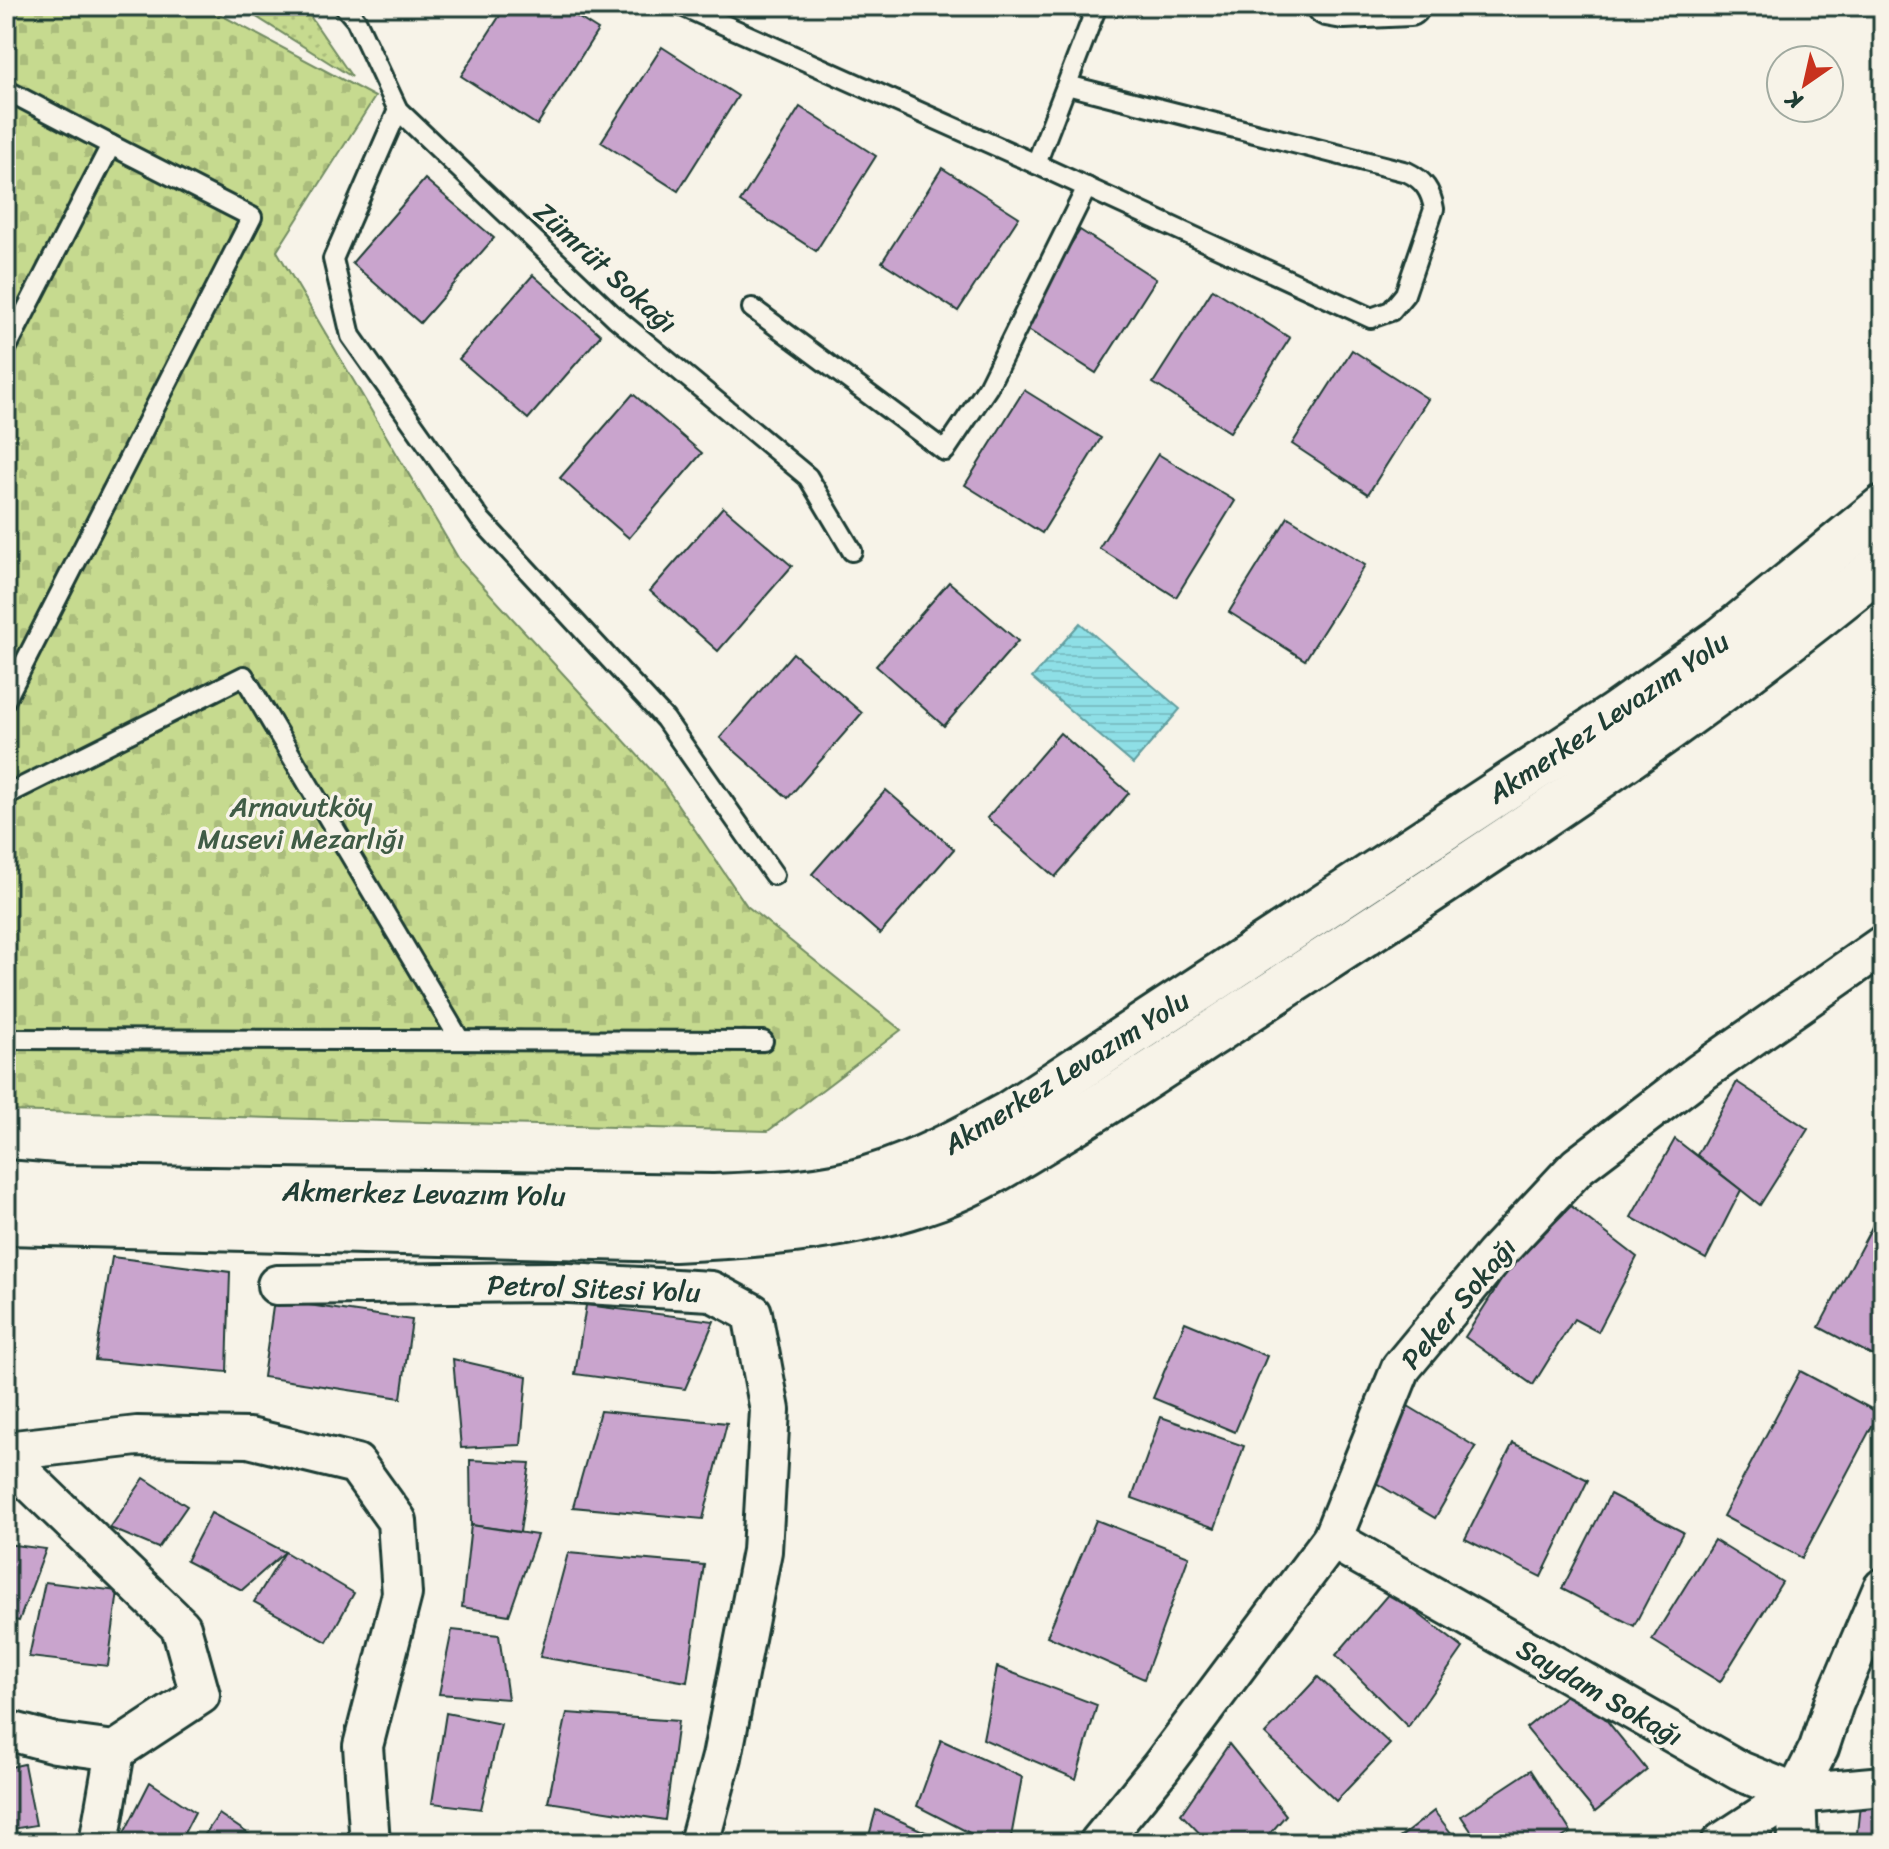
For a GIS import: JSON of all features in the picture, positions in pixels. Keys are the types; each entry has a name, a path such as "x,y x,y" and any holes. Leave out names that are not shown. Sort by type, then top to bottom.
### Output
{"main road":[{"name":"Akmerkez Levazım Yolu","path":"6,1183 66,1188 712,1197 787,1193 868,1179 942,1151 1009,1114 1616,715 1723,639 1883,508"},
{"name":"Akmerkez Levazım Yolu","path":"6,1222 674,1239 761,1236 828,1226 897,1211 941,1196 993,1172 1083,1118 1322,962 1635,752 1813,622 1883,564"}],"street":[{"path":"1327,6 1344,9 1410,6"},
{"name":"Peker Sokağı","path":"1099,1843 1161,1767 1332,1539 1401,1368 1494,1256 1578,1166 1700,1073 1883,945"},
{"name":"Petrol Sitesi Yolu","path":"277,1285 550,1282 711,1291 752,1313 770,1410 762,1551 722,1757 699,1843"},
{"path":"6,1451 137,1436 249,1438 356,1464 397,1521 402,1594 363,1746 370,1843"},
{"path":"6,1458 181,1627 200,1695 115,1751 55,1743 6,1730"},
{"name":"Saydam Sokağı","path":"1332,1539 1740,1771 1796,1794 1883,1786"},
{"path":"1732,1841 1796,1794 1819,1748 1834,1703 1883,1588"},
{"path":"99,1843 115,1751"},
{"path":"1796,1794 1798,1843"}],"lane":[{"name":"Zümrüt Sokağı","path":"344,6 356,20 398,110 616,318 808,477 852,551"},
{"path":"682,6 1371,318 1391,311 1405,294 1434,209 1426,186 1417,177 1067,85"},
{"path":"1036,164 1097,6"},
{"path":"6,90 252,217 6,699"},
{"path":"398,110 333,259 351,336 480,519 665,719 774,875"},
{"path":"6,349 111,145"},
{"path":"752,308 945,451 988,387 1087,187"},
{"path":"6,795 244,676 460,1040"},
{"path":"6,1039 763,1041"}],"green space":[{"name":"Arnavutköy Musevi Mezarlığı","path":"6,6 204,6 375,97 277,251 460,561 663,783 747,906 901,1030 768,1131 6,1111"},
{"path":"239,6 303,6 352,77"}],"water":[{"path":"1080,623 1180,709 1133,764 1032,678"}],"building":[{"path":"506,6 560,6 598,30 537,125 461,76"},
{"path":"662,47 738,96 678,191 601,142"},
{"path":"800,107 876,156 816,251 740,202"},
{"path":"942,168 1019,217 958,311 882,262"},
{"path":"425,179 494,238 420,323 352,263"},
{"path":"1080,230 1156,279 1096,373 1019,324"},
{"path":"533,275 601,335 528,419 459,359"},
{"path":"1213,289 1290,338 1230,432 1153,383"},
{"path":"1352,350 1428,399 1368,494 1292,444"},
{"path":"1024,390 1101,438 1042,533 965,485"},
{"path":"633,394 702,453 629,538 560,478"},
{"path":"1158,454 1235,501 1176,597 1099,548"},
{"path":"723,507 792,566 718,651 650,591"},
{"path":"1288,517 1365,565 1305,660 1229,612"},
{"path":"949,582 1018,641 944,726 876,666"},
{"path":"793,653 862,713 788,798 720,738"},
{"path":"1060,733 1129,793 1055,877 987,818"},
{"path":"886,790 954,849 880,934 812,874"},
{"path":"1737,1082 1808,1129 1760,1205 1697,1155"},
{"path":"1675,1139 1741,1190 1706,1259 1631,1217"},
{"path":"1571,1206 1637,1257 1598,1332 1574,1319 1533,1385 1465,1337 1507,1271"},
{"path":"1883,1206 1883,1361 1819,1327"},
{"path":"112,1257 230,1272 227,1372 95,1360"},
{"path":"274,1300 412,1320 401,1398 263,1377"},
{"path":"586,1305 714,1321 685,1389 575,1374"},
{"path":"1185,1322 1267,1356 1235,1432 1153,1398"},
{"path":"453,1359 527,1376 521,1445 461,1448"},
{"path":"1800,1371 1879,1413 1802,1558 1723,1516"},
{"path":"1408,1406 1476,1447 1435,1518 1366,1477"},
{"path":"600,1411 727,1423 703,1519 573,1507"},
{"path":"1161,1417 1244,1446 1215,1528 1132,1498"},
{"path":"1513,1443 1588,1480 1541,1577 1465,1539"},
{"path":"470,1460 530,1463 520,1532 471,1525"},
{"path":"144,1478 187,1506 158,1548 110,1528"},
{"path":"1610,1494 1683,1532 1634,1626 1562,1589"},
{"path":"211,1513 285,1552 242,1590 186,1561"},
{"path":"1096,1520 1189,1556 1144,1679 1047,1636"},
{"path":"471,1525 537,1535 509,1615 462,1607"},
{"path":"1714,1540 1782,1582 1720,1682 1652,1640"},
{"path":"6,1544 46,1549 19,1621 6,1618"},
{"path":"285,1552 354,1593 327,1642 254,1602"},
{"path":"568,1553 704,1565 687,1682 540,1657"},
{"path":"45,1582 118,1591 108,1666 29,1657"},
{"path":"1390,1592 1463,1648 1408,1727 1336,1655"},
{"path":"452,1630 499,1635 508,1699 439,1694"},
{"path":"997,1667 1097,1705 1076,1779 983,1739"},
{"path":"1318,1677 1390,1744 1336,1801 1265,1734"},
{"path":"1578,1685 1647,1770 1595,1812 1526,1728"},
{"path":"446,1713 501,1724 481,1809 432,1803"},
{"path":"567,1713 678,1721 665,1820 548,1802"},
{"path":"941,1740 1022,1777 1010,1843 989,1843 917,1806"},
{"path":"1229,1744 1286,1815 1262,1843 1209,1843 1181,1814"},
{"path":"24,1764 36,1825 6,1830 6,1768"},
{"path":"1531,1770 1571,1832 1554,1843 1479,1843 1461,1816"},
{"path":"150,1782 195,1812 179,1843 119,1843"},
{"path":"1860,1804 1883,1807 1883,1843 1856,1843"},
{"path":"876,1810 950,1843 867,1843"},
{"path":"1434,1811 1459,1843 1393,1843"},
{"path":"219,1814 262,1843 199,1843"},
{"path":"1150,1835 1161,1843 1143,1843"}]}
